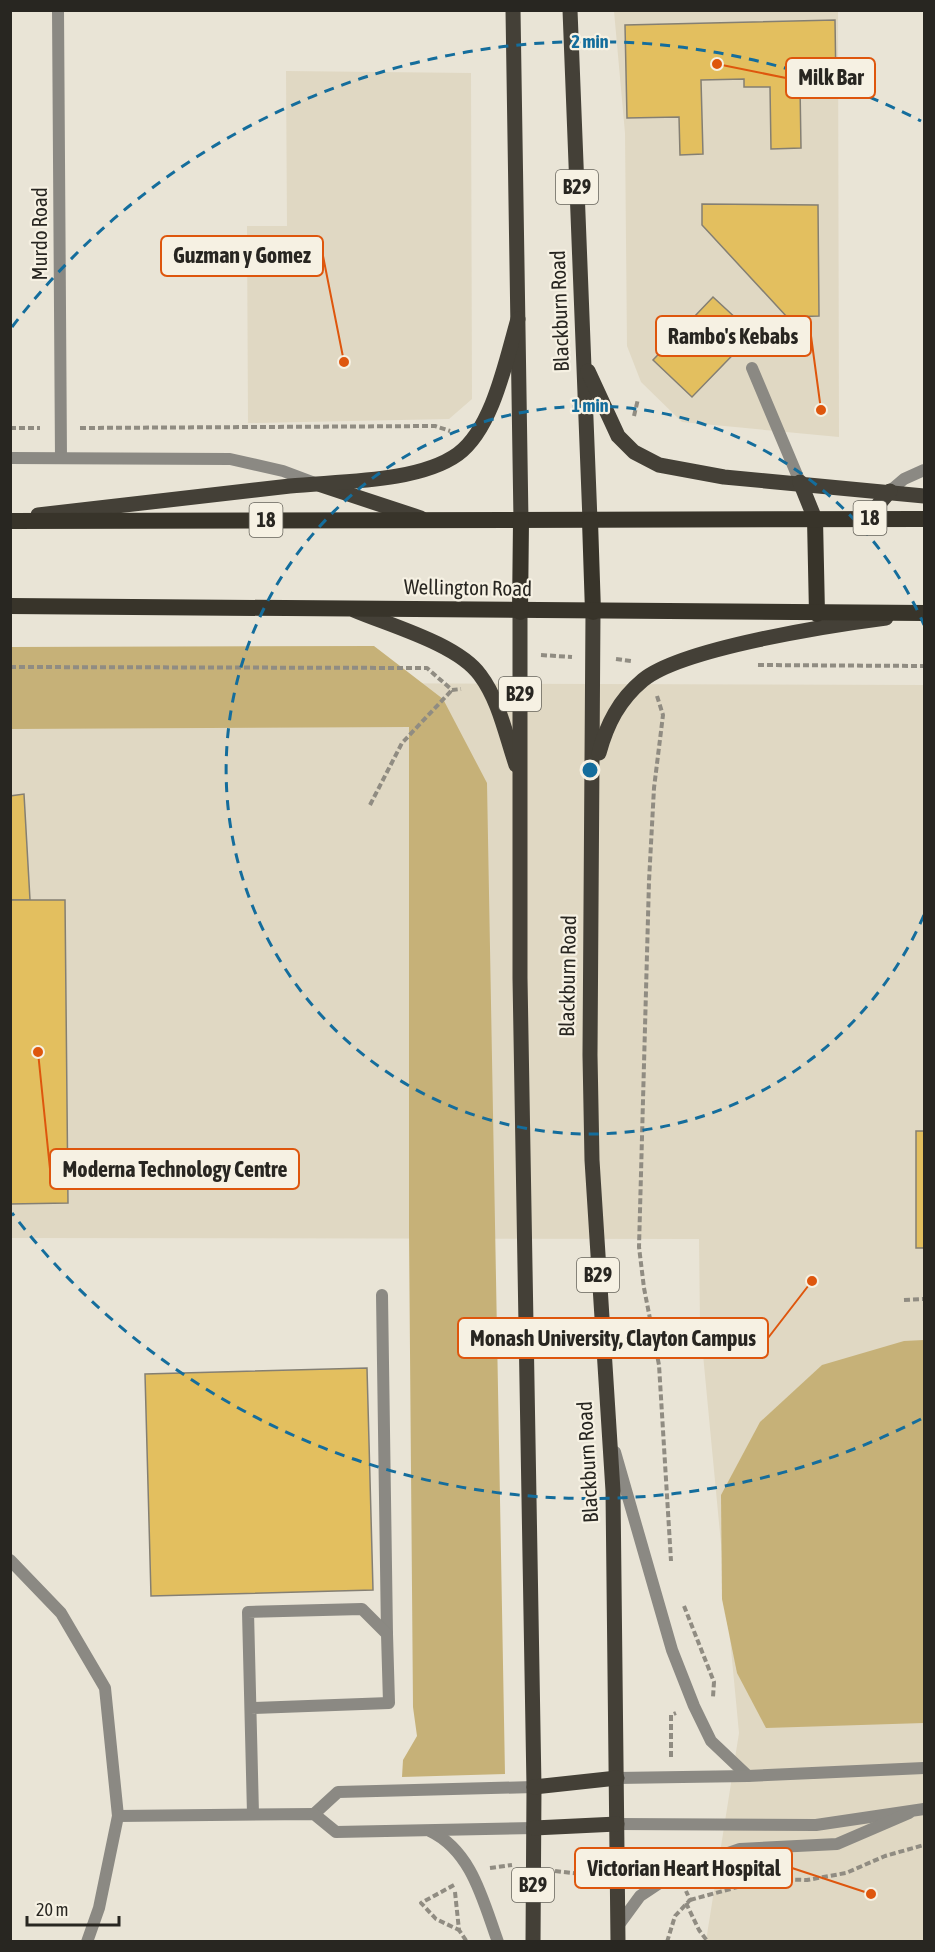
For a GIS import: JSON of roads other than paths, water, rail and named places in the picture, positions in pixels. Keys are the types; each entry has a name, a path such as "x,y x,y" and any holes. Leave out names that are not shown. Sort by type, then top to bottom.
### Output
{"highway":[{"name":"18","path":"10,519 521,521 924,519"},
{"path":"815,519 817,622"},
{"name":"Blackburn Road","path":"590,520 593,612"},
{"name":"Blackburn Road","path":"520,612 521,521"},
{"name":"Wellington Road","path":"10,606 593,612 817,622 924,614"}],"main road":[{"name":"Blackburn Road","path":"513,10 521,521"},
{"name":"Blackburn Road","path":"570,10 590,520"},
{"path":"10,519 404,473 437,464 457,454 478,432 519,320"},
{"path":"585,363 618,436 640,456 667,467 696,473 924,496"},
{"path":"800,482 815,519"},
{"path":"316,483 429,520"},
{"path":"867,518 890,491"},
{"path":"353,609 449,651 479,672 492,698 519,776"},
{"name":"Blackburn Road","path":"520,612 520,989 534,1787 533,1941"},
{"name":"Blackburn Road","path":"593,612 594,771 590,1055 592,1160 610,1436 618,1934"},
{"path":"594,771 612,715 644,679 668,666 817,622"},
{"path":"534,1787 617,1778"},
{"path":"534,1828 617,1824"}],"street":[{"name":"Murdo Road","path":"58,10 61,458"},
{"path":"752,368 800,482"},
{"path":"10,458 230,459 283,471 316,483"},
{"path":"890,491 904,479 924,470"},
{"path":"251,1708 389,1703 382,1295"},
{"path":"610,1436 672,1650 694,1706 711,1741 748,1776"},
{"path":"10,1560 61,1614 105,1688 118,1816 99,1908 87,1941"},
{"path":"253,1814 248,1611 362,1609 387,1634"},
{"path":"617,1778 748,1776 924,1768"},
{"path":"314,1814 338,1792 534,1787"},
{"path":"617,1824 816,1825 924,1809"},
{"path":"618,1934 640,1896 679,1870 740,1849 837,1844 909,1813"},
{"path":"118,1816 314,1814 336,1832 534,1828"},
{"path":"427,1830 448,1841 463,1858 473,1875 498,1941"}],"place":[{"name":"Milk Bar","path":"717,64"},
{"name":"Guzman y Gomez","path":"344,362"},
{"name":"Rambo's Kebabs","path":"821,410"},
{"name":"Moderna Technology Centre","path":"38,1052"},
{"name":"Monash University, Clayton Campus","path":"812,1281"},
{"name":"Victorian Heart Hospital","path":"871,1894"}]}
